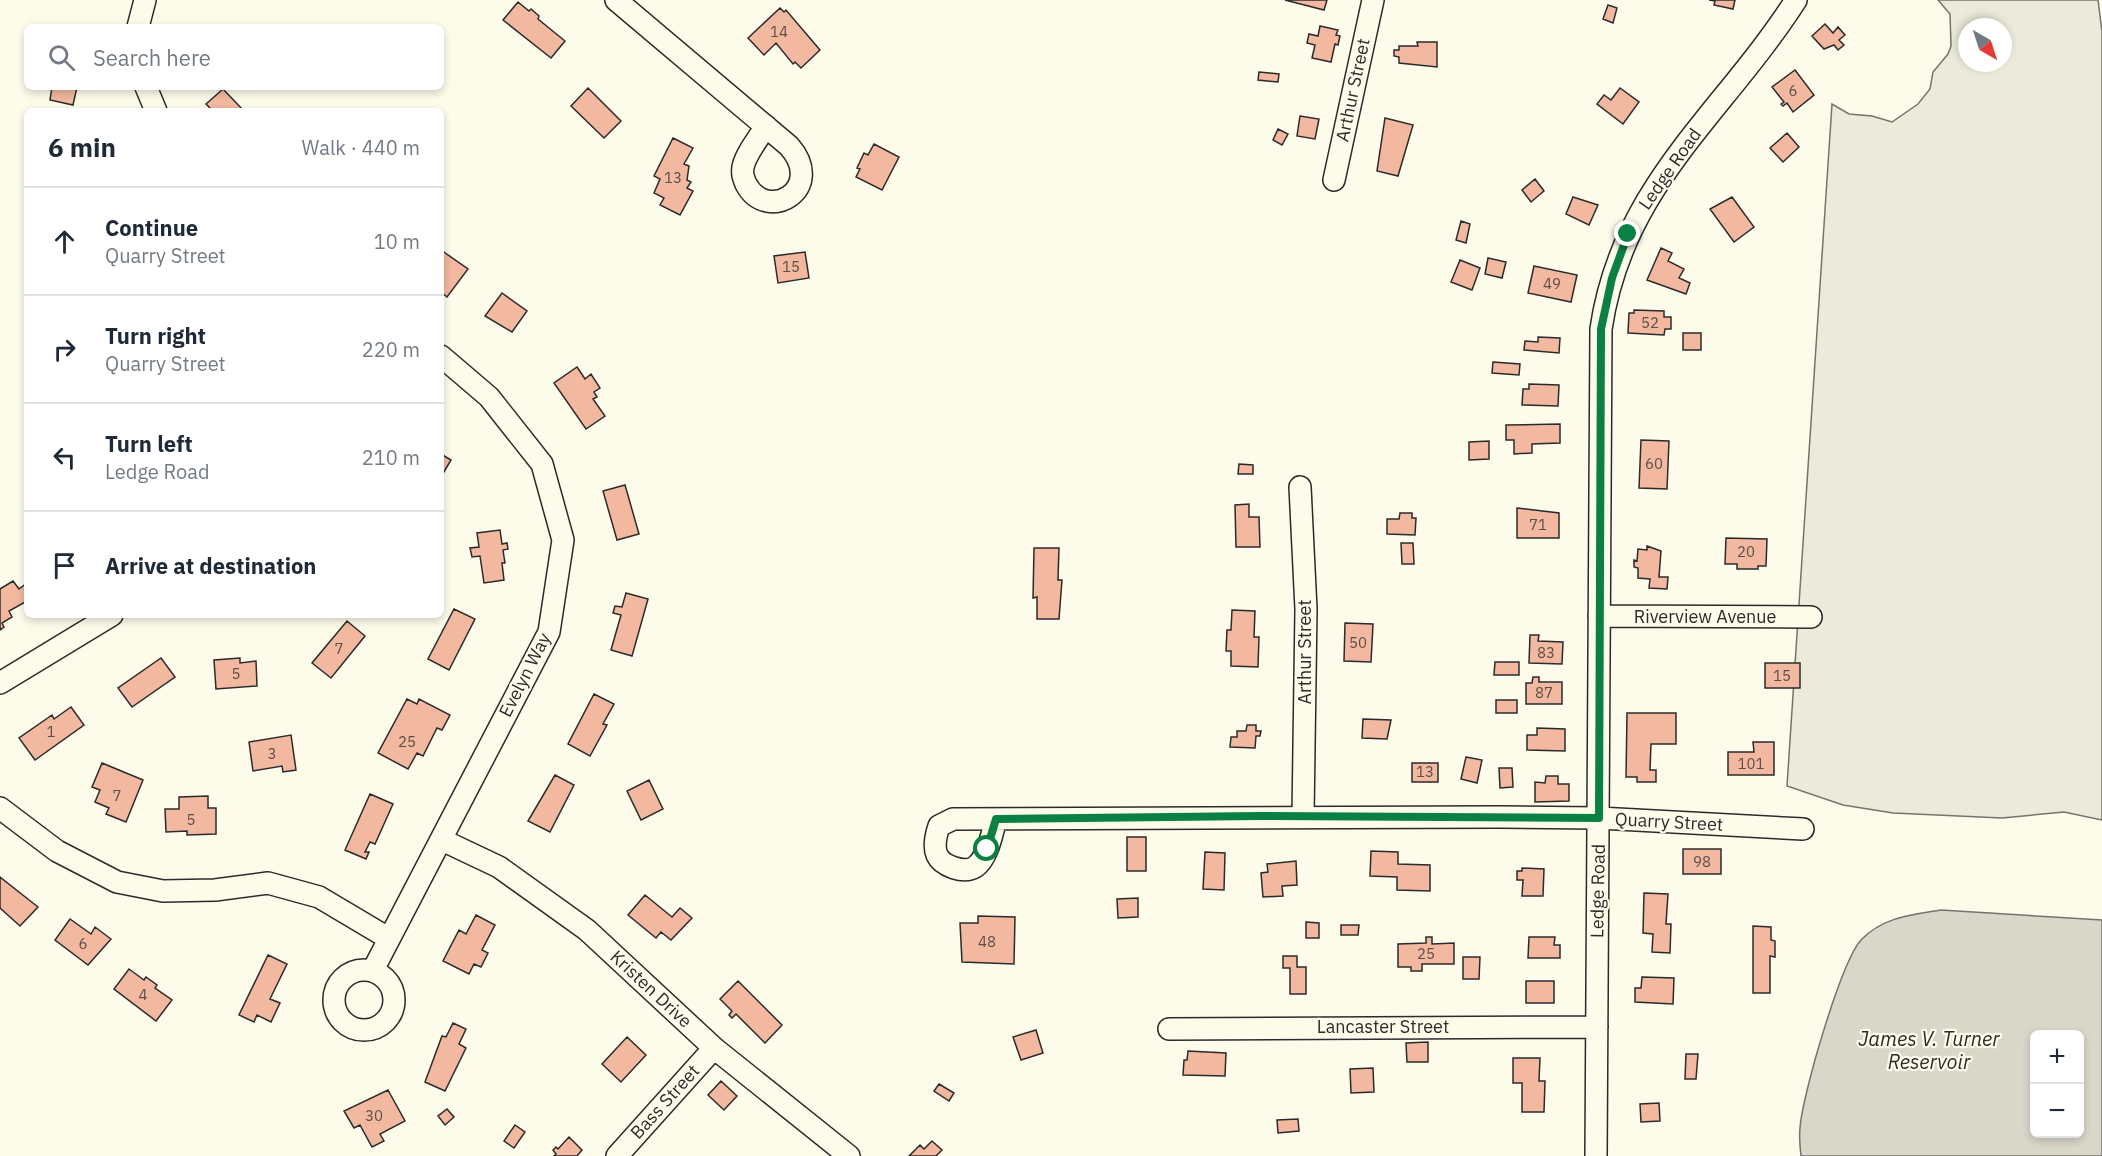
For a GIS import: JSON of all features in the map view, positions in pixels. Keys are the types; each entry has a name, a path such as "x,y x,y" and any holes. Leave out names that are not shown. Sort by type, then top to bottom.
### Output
{"street":[{"path":"139,24 145,0"},
{"path":"616,0 766,126"},
{"name":"Arthur Street","path":"1334,180 1373,0"},
{"name":"Ledge Road","path":"1596,1156 1601,329 1612,278 1628,234 1654,188 1796,0"},
{"path":"147,90 155,108"},
{"name":"Evelyn Way","path":"373,970 549,632 563,540 542,464 489,397 444,359"},
{"name":"Arthur Street","path":"1300,487 1306,609 1303,816"},
{"name":"Riverview Avenue","path":"1599,616 1811,617"},
{"path":"0,683 107,618"},
{"path":"0,808 57,851 117,882 163,891 215,890 268,883 319,897 388,938"},
{"name":"Quarry Street","path":"996,819 1303,816 1599,818 1803,829"},
{"name":"Kristen Drive","path":"442,840 499,867 542,895 587,930 714,1048 849,1156"},
{"name":"Lancaster Street","path":"1169,1029 1597,1027"},
{"name":"Bass Street","path":"616,1156 714,1048"}],"shaded area":[{"path":"1938,0 2098,0 2102,32 2102,820 2064,812 2002,818 1893,813 1843,805 1787,786 1832,104 1849,114 1872,116 1892,122 1918,104 1930,89 1933,72 1948,54 1951,46 1950,14"}],"water":[{"name":"James V. Turner Reservoir","path":"1941,910 2102,920 2102,1156 1801,1156 1802,1112 1824,1030 1843,974 1861,940 1879,926 1908,916"}],"building":[{"path":"1285,0 1327,0 1324,10"},
{"path":"1709,0 1735,0 1733,9 1714,5 1715,1"},
{"path":"518,2 529,11 531,9 539,16 538,19 565,41 551,58 503,20"},
{"path":"1608,5 1617,8 1613,23 1603,19"},
{"path":"780,8 784,12 786,10 820,50 801,68 795,62 793,64 776,43 764,55 748,38"},
{"path":"1825,24 1833,33 1838,27 1845,35 1839,40 1844,45 1838,50 1834,45 1824,49 1812,36"},
{"path":"1320,26 1338,30 1336,35 1340,36 1338,45 1335,44 1331,62 1312,58 1315,45 1307,43 1309,34 1318,36"},
{"path":"1417,42 1437,42 1437,67 1399,63 1399,57 1394,56 1394,50 1399,50 1399,46 1418,46"},
{"path":"1795,70 1814,95 1793,112 1787,103 1783,106 1781,104 1784,102 1772,87"},
{"path":"1259,72 1279,74 1278,82 1258,80"},
{"path":"588,88 621,121 604,138 571,106"},
{"path":"1620,88 1639,102 1623,124 1597,104 1604,95 1611,100"},
{"path":"52,90 76,90 73,105 50,100"},
{"path":"224,90 241,108 210,108 206,104"},
{"path":"1300,116 1319,119 1315,139 1297,136"},
{"path":"1385,118 1413,125 1398,176 1377,171"},
{"path":"1278,129 1288,134 1282,145 1273,140"},
{"path":"1787,133 1799,147 1783,162 1770,148"},
{"path":"673,138 693,148 684,164 689,166 687,180 691,182 687,188 693,191 680,215 660,205 664,198 654,193 660,179 654,176"},
{"path":"874,144 899,157 882,190 856,177 860,169 857,168 864,153 868,155"},
{"path":"1535,179 1544,191 1531,202 1522,190"},
{"path":"1573,197 1598,205 1589,225 1566,214"},
{"path":"1732,197 1754,227 1734,242 1710,209"},
{"path":"1461,221 1470,224 1466,243 1456,240"},
{"path":"1661,248 1672,253 1668,261 1684,269 1679,278 1690,283 1686,294 1647,280"},
{"path":"444,252 468,269 447,297 444,294"},
{"path":"805,252 809,278 778,283 774,256"},
{"path":"1488,258 1506,262 1502,278 1485,274"},
{"path":"1460,260 1480,268 1472,290 1451,282"},
{"path":"1534,266 1577,275 1571,302 1528,293"},
{"path":"502,293 527,311 512,332 485,316"},
{"path":"1634,310 1664,311 1664,317 1671,317 1671,329 1665,329 1664,335 1628,333 1629,313 1634,313"},
{"path":"1683,333 1701,333 1701,350 1683,350"},
{"path":"1538,337 1560,338 1559,353 1524,350 1525,341 1538,342"},
{"path":"1493,362 1520,364 1519,375 1492,373"},
{"path":"577,367 585,379 591,374 600,388 594,392 597,397 593,399 605,416 586,429 554,383"},
{"path":"1529,384 1559,385 1558,406 1522,405 1523,389 1529,389"},
{"path":"1560,424 1560,443 1532,444 1532,453 1514,454 1514,440 1506,440 1506,425"},
{"path":"1641,440 1669,441 1667,489 1639,488"},
{"path":"1489,441 1489,459 1469,460 1469,442"},
{"path":"444,456 451,460 444,472"},
{"path":"1239,464 1253,465 1253,474 1238,474"},
{"path":"625,485 639,534 617,540 603,491"},
{"path":"1249,504 1249,517 1259,517 1260,547 1236,547 1235,505"},
{"path":"1517,508 1559,513 1559,538 1517,538"},
{"path":"1400,513 1412,513 1412,518 1416,518 1415,535 1387,534 1387,519 1399,519"},
{"path":"500,530 502,544 507,543 508,549 503,550 504,580 484,583 480,556 472,557 470,548 479,547 477,533"},
{"path":"1726,538 1767,539 1766,566 1758,566 1758,569 1737,569 1737,564 1725,564"},
{"path":"1401,543 1413,543 1414,564 1402,564"},
{"path":"1647,546 1661,551 1659,577 1668,577 1667,589 1649,588 1650,579 1638,578 1638,568 1634,567 1634,560 1637,561 1638,549 1647,550"},
{"path":"1034,548 1059,548 1058,580 1062,580 1059,619 1037,619 1037,597 1033,598"},
{"path":"13,581 19,589 24,585 24,603 9,611 12,617 2,623 4,627 0,630 0,589"},
{"path":"626,593 648,599 632,656 611,650 621,615 613,613 615,606 622,607"},
{"path":"454,609 475,619 449,670 428,659"},
{"path":"1232,610 1255,611 1254,637 1259,637 1258,667 1231,666 1231,651 1226,651 1227,630 1231,630"},
{"path":"347,621 365,636 331,678 312,663"},
{"path":"1345,623 1373,624 1371,662 1344,661"},
{"path":"1530,635 1539,635 1538,641 1563,642 1562,664 1529,663"},
{"path":"161,658 175,677 132,707 118,688"},
{"path":"240,658 240,663 256,661 257,686 216,689 214,660"},
{"path":"1495,662 1519,662 1519,675 1494,675"},
{"path":"1765,663 1800,663 1800,688 1765,688"},
{"path":"1533,677 1539,677 1539,682 1562,682 1562,704 1526,704 1526,683 1532,683"},
{"path":"594,694 614,704 603,724 607,725 590,756 568,744"},
{"path":"407,699 417,704 419,699 450,715 442,730 437,728 423,756 417,753 408,769 378,753"},
{"path":"1496,700 1517,700 1517,713 1496,713"},
{"path":"71,707 84,725 35,760 19,738 52,715 54,719"},
{"path":"1627,713 1676,713 1676,744 1651,744 1650,770 1656,770 1656,782 1637,782 1637,777 1626,777"},
{"path":"1363,719 1391,720 1387,739 1362,738"},
{"path":"1247,725 1256,725 1256,731 1261,731 1260,736 1256,736 1255,748 1230,747 1231,737 1237,737 1237,731 1246,731"},
{"path":"1537,728 1565,729 1565,751 1527,750 1527,735 1537,735"},
{"path":"291,735 296,770 283,772 282,766 253,771 249,742"},
{"path":"1753,742 1774,742 1774,775 1728,775 1728,752 1754,752"},
{"path":"1466,757 1482,760 1477,783 1461,779"},
{"path":"102,763 143,780 126,822 106,814 109,808 95,802 100,790 92,787"},
{"path":"1412,763 1438,763 1438,782 1412,782"},
{"path":"1499,768 1512,768 1513,787 1500,788"},
{"path":"555,775 574,785 550,832 528,821"},
{"path":"1546,776 1558,776 1558,784 1569,784 1569,801 1535,802 1535,782 1545,783"},
{"path":"649,780 663,809 641,820 627,791"},
{"path":"370,794 393,804 375,844 370,842 365,852 369,852 366,859 345,850"},
{"path":"208,796 208,808 216,808 216,834 187,835 187,831 166,832 165,809 179,809 179,797"},
{"path":"1127,837 1146,837 1146,871 1127,871"},
{"path":"1683,849 1721,849 1721,874 1683,874"},
{"path":"1371,851 1398,852 1398,864 1430,865 1430,891 1397,890 1397,877 1370,876"},
{"path":"1205,852 1225,853 1224,890 1203,889"},
{"path":"1296,861 1297,885 1282,886 1283,896 1263,897 1261,873 1268,872 1267,864"},
{"path":"1522,868 1544,869 1543,896 1522,896 1523,880 1517,880 1517,871 1522,871"},
{"path":"0,877 38,907 20,926 0,908"},
{"path":"1644,893 1668,894 1666,924 1671,924 1670,953 1652,952 1653,934 1643,933"},
{"path":"645,895 672,917 680,908 692,918 671,940 661,932 656,938 628,915"},
{"path":"1138,898 1138,917 1118,918 1117,899"},
{"path":"476,915 495,925 482,950 488,953 481,967 474,964 469,974 443,961 459,930 466,934"},
{"path":"978,916 1015,917 1014,964 962,962 960,923 978,923"},
{"path":"70,919 91,934 95,927 111,939 88,965 55,940"},
{"path":"1306,922 1319,923 1319,938 1306,938"},
{"path":"1341,925 1359,925 1358,935 1341,935"},
{"path":"1753,926 1771,927 1771,940 1775,941 1775,957 1770,956 1770,993 1753,993"},
{"path":"1426,937 1432,937 1432,944 1454,943 1454,964 1422,964 1422,971 1411,971 1411,967 1398,967 1398,944 1426,943"},
{"path":"1529,937 1555,937 1554,945 1560,945 1560,958 1528,958"},
{"path":"268,955 287,964 270,999 280,1003 271,1022 257,1015 254,1022 239,1015"},
{"path":"1283,956 1297,956 1297,967 1306,967 1306,994 1290,994 1290,968 1283,968"},
{"path":"1463,957 1480,957 1479,979 1463,979"},
{"path":"129,969 144,980 146,977 157,985 155,988 172,1000 156,1021 114,989"},
{"path":"1642,977 1674,978 1673,1004 1635,1002 1635,988 1641,988"},
{"path":"738,981 782,1025 765,1043 736,1014 732,1018 729,1015 732,1011 720,999"},
{"path":"1526,981 1554,981 1554,1003 1526,1003"},
{"path":"453,1023 466,1029 459,1044 466,1048 445,1091 425,1082 442,1036 446,1037"},
{"path":"1036,1030 1043,1053 1021,1060 1013,1037"},
{"path":"627,1037 646,1055 621,1082 602,1064"},
{"path":"1428,1042 1428,1062 1407,1062 1406,1043"},
{"path":"1188,1051 1226,1053 1225,1076 1183,1075 1184,1060 1187,1060"},
{"path":"1686,1054 1698,1054 1696,1079 1685,1079"},
{"path":"1513,1058 1540,1058 1539,1081 1545,1081 1544,1112 1522,1112 1522,1083 1513,1083"},
{"path":"1373,1068 1374,1092 1351,1093 1350,1069"},
{"path":"721,1081 737,1096 724,1110 708,1095"},
{"path":"939,1084 954,1093 949,1101 934,1091"},
{"path":"388,1090 405,1121 380,1134 384,1141 372,1147 360,1125 354,1128 344,1111"},
{"path":"1659,1103 1660,1121 1641,1122 1640,1104"},
{"path":"447,1109 454,1117 445,1125 438,1116"},
{"path":"1298,1119 1299,1131 1278,1133 1277,1120"},
{"path":"515,1125 525,1132 514,1148 504,1141"},
{"path":"569,1137 582,1150 577,1156 554,1156 556,1154 553,1150 556,1147 558,1149"},
{"path":"932,1141 942,1150 936,1156 909,1156 920,1145 924,1149"}],"route":[{"path":"987,849 996,819 1259,816 1599,818 1601,329 1612,278 1628,234"}]}
